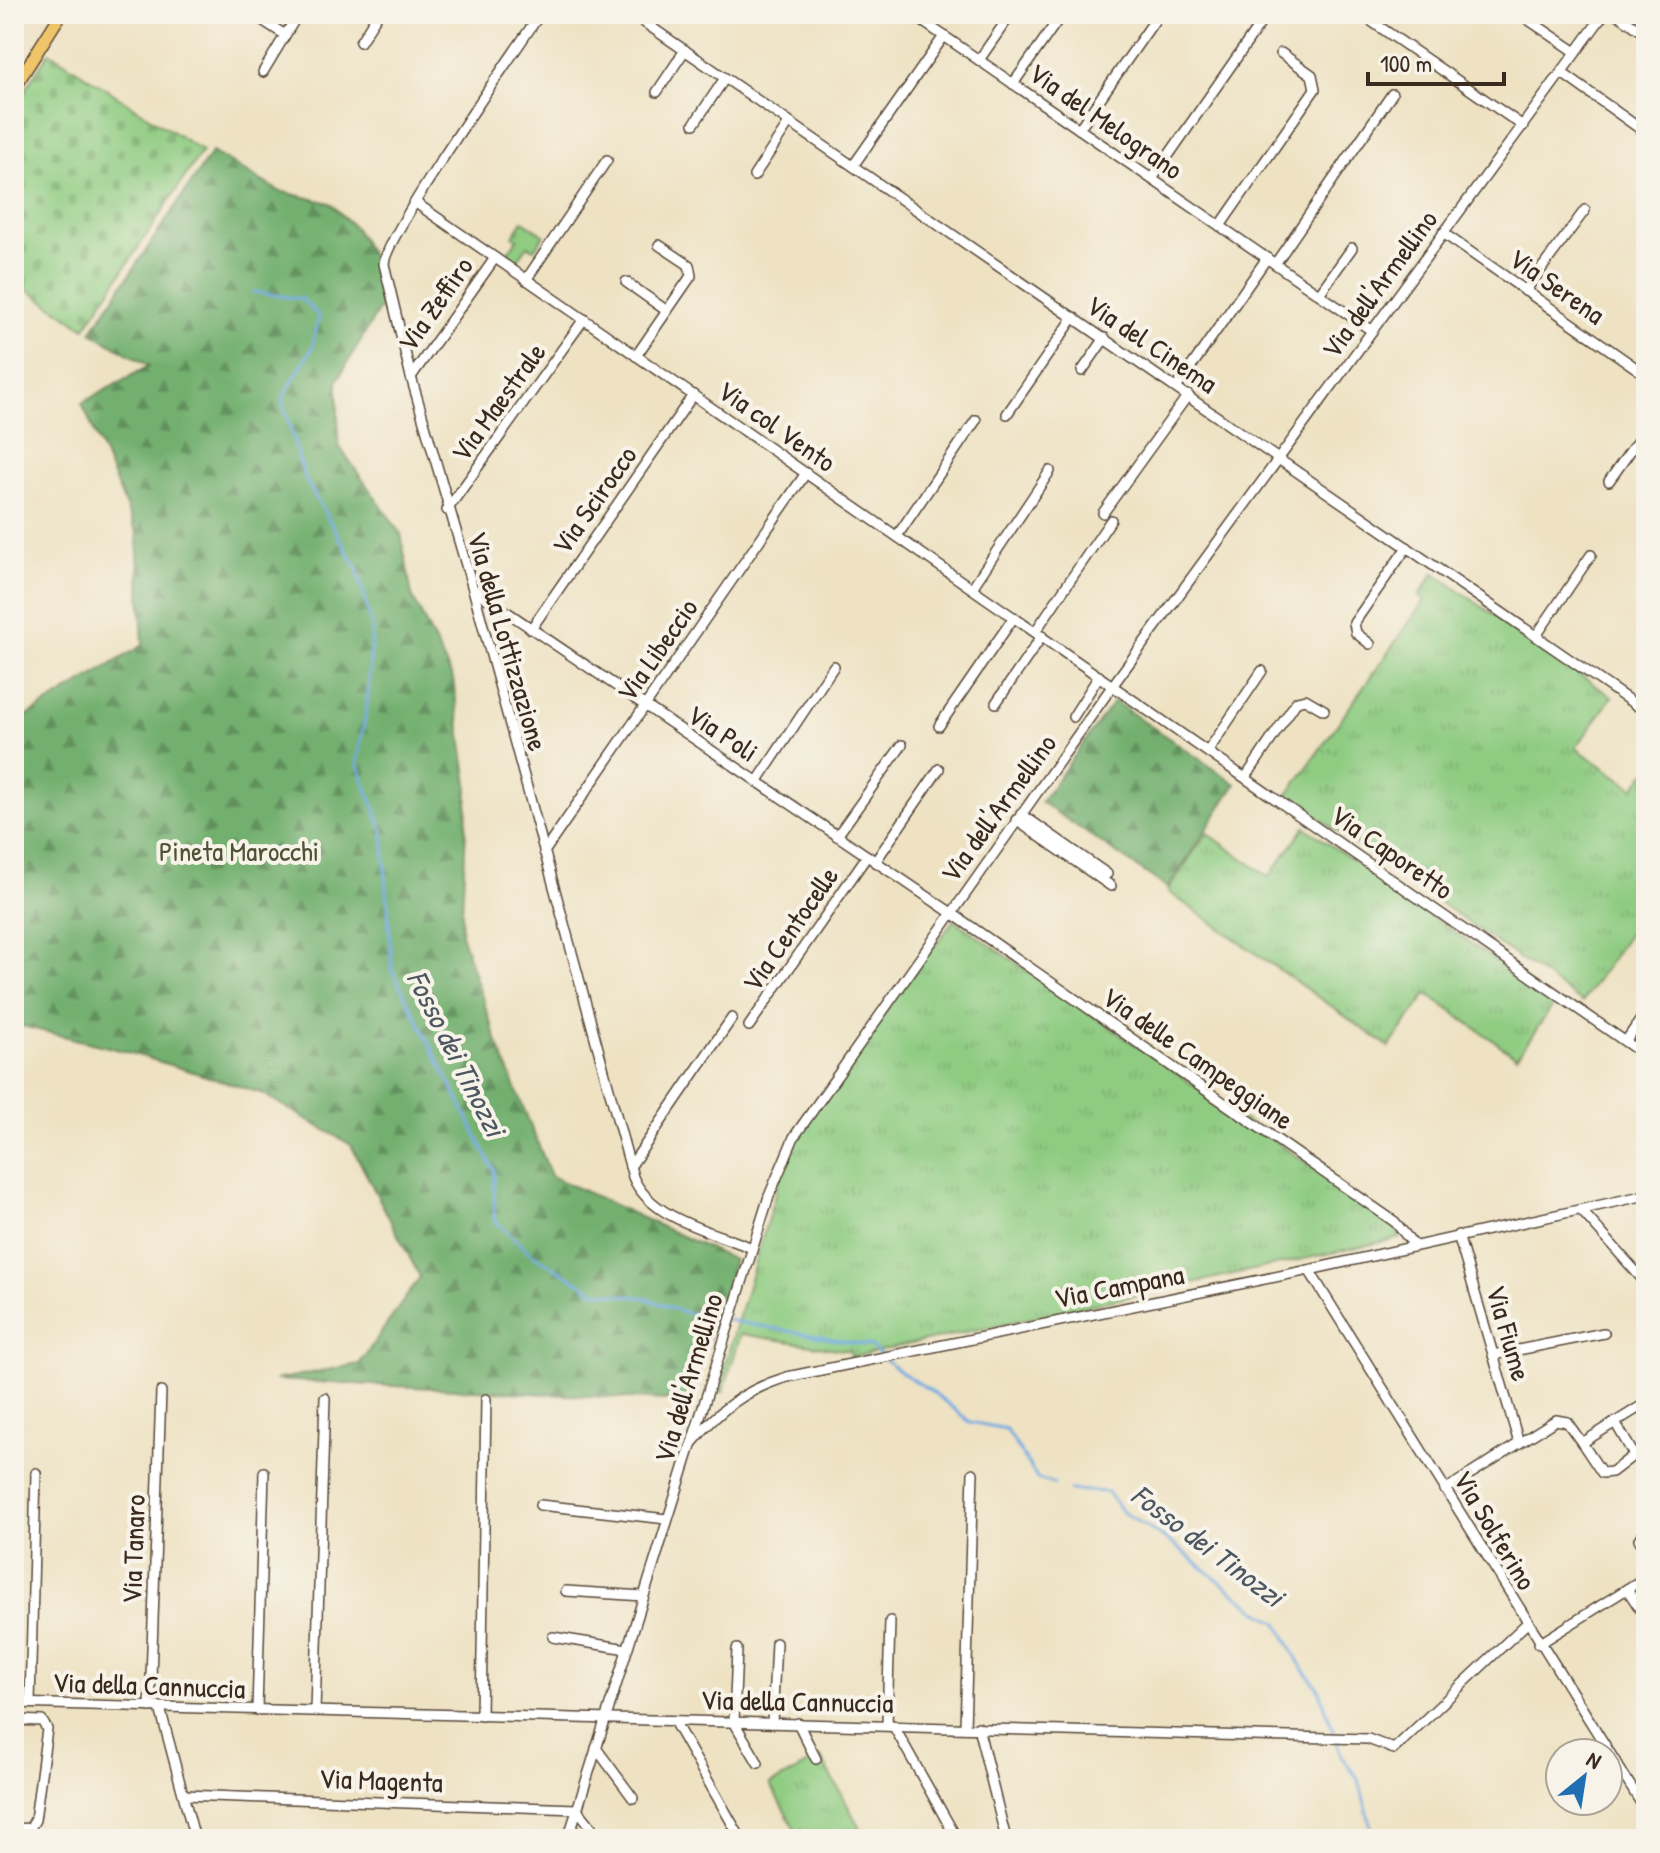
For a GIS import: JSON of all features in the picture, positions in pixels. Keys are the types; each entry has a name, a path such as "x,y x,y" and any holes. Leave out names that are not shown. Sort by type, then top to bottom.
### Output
{"main road":[{"path":"14,88 61,14"}],"street":[{"path":"253,14 285,35"},
{"path":"263,72 298,14"},
{"path":"360,42 378,14"},
{"name":"Via della Lottizzazione","path":"540,14 416,203 384,262 447,510 473,589 630,1167 638,1188 657,1207 752,1248"},
{"name":"Via del Cinema","path":"632,14 1646,712"},
{"name":"Via del Melograno","path":"912,14 1371,330"},
{"path":"979,60 1011,14"},
{"path":"1013,84 1062,14"},
{"path":"1079,129 1159,14"},
{"path":"1152,179 1267,14"},
{"path":"1361,14 1523,126"},
{"path":"1520,14 1576,52"},
{"name":"Via dell'Armellino","path":"568,1839 752,1248 776,1175 799,1128 1113,685 1604,14"},
{"path":"1617,14 1646,34"},
{"path":"853,166 944,36"},
{"path":"657,92 685,50"},
{"path":"1220,226 1315,89 1312,75 1281,53"},
{"path":"1562,73 1646,133"},
{"path":"694,124 725,78"},
{"path":"1177,387 1392,94"},
{"path":"754,176 789,123"},
{"path":"526,280 607,160"},
{"name":"Via col Vento","path":"416,203 1113,685"},
{"path":"1525,291 1585,210"},
{"name":"Via Serena","path":"1443,233 1646,375"},
{"path":"636,356 689,280 691,271 659,245"},
{"path":"1319,294 1352,248"},
{"name":"Via Zeffiro","path":"411,377 495,258"},
{"path":"626,282 667,311"},
{"path":"1007,414 1074,317"},
{"name":"Via Maestrale","path":"447,510 584,319"},
{"path":"1082,371 1105,338"},
{"name":"Via Scirocco","path":"531,629 693,395"},
{"path":"996,703 1107,517 1188,395"},
{"path":"897,536 976,420"},
{"path":"1609,481 1646,429"},
{"path":"972,588 1050,471"},
{"name":"Via Libeccio","path":"544,852 806,473"},
{"path":"1370,644 1356,633 1354,623 1407,547"},
{"path":"1536,636 1591,555"},
{"name":"Via Poli","path":"473,589 950,912"},
{"path":"939,726 1014,617"},
{"path":"757,782 834,666"},
{"path":"1208,751 1262,671"},
{"path":"1073,717 1099,676"},
{"name":"Via Caporetto","path":"1113,685 1646,1056"},
{"path":"1246,777 1299,700 1308,700 1324,710"},
{"path":"837,836 902,745"},
{"name":"Via Centocelle","path":"749,1026 939,769"},
{"path":"1018,817 1107,874"},
{"path":"1018,817 1111,886"},
{"name":"Via delle Campeggiane","path":"950,912 1397,1223 1414,1245"},
{"path":"1626,1041 1646,1012"},
{"path":"630,1167 732,1018"},
{"name":"Via Campana","path":"689,1448 717,1414 752,1390 787,1377 1309,1270 1646,1195"},
{"path":"1581,1210 1645,1282"},
{"name":"Via Fiume","path":"1458,1235 1519,1443"},
{"name":"Via Solferino","path":"1309,1270 1526,1624 1646,1811"},
{"path":"1493,1355 1604,1333"},
{"name":"Via Tanaro","path":"155,1708 161,1392"},
{"path":"315,1711 325,1398"},
{"path":"481,1716 486,1399"},
{"path":"1582,1443 1646,1403"},
{"path":"1445,1490 1559,1419 1568,1423 1602,1473 1612,1472 1634,1455 1615,1422"},
{"path":"257,1710 264,1472"},
{"path":"30,1703 36,1473"},
{"path":"965,1727 973,1473"},
{"path":"540,1505 667,1519"},
{"path":"1646,1529 1639,1536 1646,1552"},
{"path":"1539,1644 1646,1577"},
{"path":"1627,1589 1646,1618"},
{"path":"566,1591 643,1596"},
{"path":"890,1621 890,1725 957,1839"},
{"name":"Via della Cannuccia","path":"14,1703 1348,1738 1371,1739 1389,1749 1398,1748 1526,1624"},
{"path":"553,1637 627,1649"},
{"path":"772,1723 776,1643"},
{"path":"737,1649 734,1722 758,1763"},
{"path":"155,1708 195,1839"},
{"path":"14,1720 42,1721 47,1729 35,1820 27,1829 14,1829"},
{"path":"674,1721 741,1839"},
{"path":"798,1723 816,1759"},
{"path":"978,1727 1006,1839"},
{"path":"596,1748 633,1798"},
{"name":"Via Magenta","path":"184,1795 577,1809"},
{"path":"577,1809 601,1839"}],"green space":[{"path":"49,52 202,151 85,328 14,281 14,107"},
{"name":"Pineta Marocchi","path":"212,152 279,191 330,203 355,228 372,257 383,302 337,381 339,446 401,534 412,596 453,679 468,785 461,934 497,1042 551,1176 734,1260 688,1401 275,1380 359,1364 420,1277 351,1145 261,1093 128,1052 14,1024 14,724 143,645 137,533 82,403 149,366 91,332"},
{"path":"523,221 544,235 534,249 528,246 516,262 506,255 517,239 513,236"},
{"path":"1434,573 1612,697 1576,748 1634,788 1646,771 1646,931 1635,925 1582,1002 1287,796 1425,600 1419,596"},
{"path":"1114,701 1236,784 1168,888 1041,802"},
{"path":"1305,827 1555,1003 1517,1057 1427,994 1389,1047 1167,891 1207,833 1269,877"},
{"path":"954,920 1394,1223 1400,1238 851,1357 850,1351 741,1334 723,1392 717,1391 784,1164 818,1100"},
{"path":"821,1757 866,1839 800,1839 770,1785"}],"waterway":[{"name":"Fosso dei Tinozzi","path":"254,292 302,299 319,316 312,348 282,399 304,477 357,568 372,627 367,706 357,762 383,831 392,970 494,1170 494,1220 530,1253 594,1291 645,1298 683,1312 871,1346 896,1369 933,1392 970,1422 1006,1429 1038,1479 1054,1484"},
{"name":"Fosso dei Tinozzi","path":"1070,1490 1108,1492 1121,1511 1170,1542 1256,1610 1278,1623 1299,1663 1320,1691 1334,1734"},
{"name":"Fosso dei Tinozzi","path":"1337,1741 1341,1756 1359,1780 1374,1839"}]}
